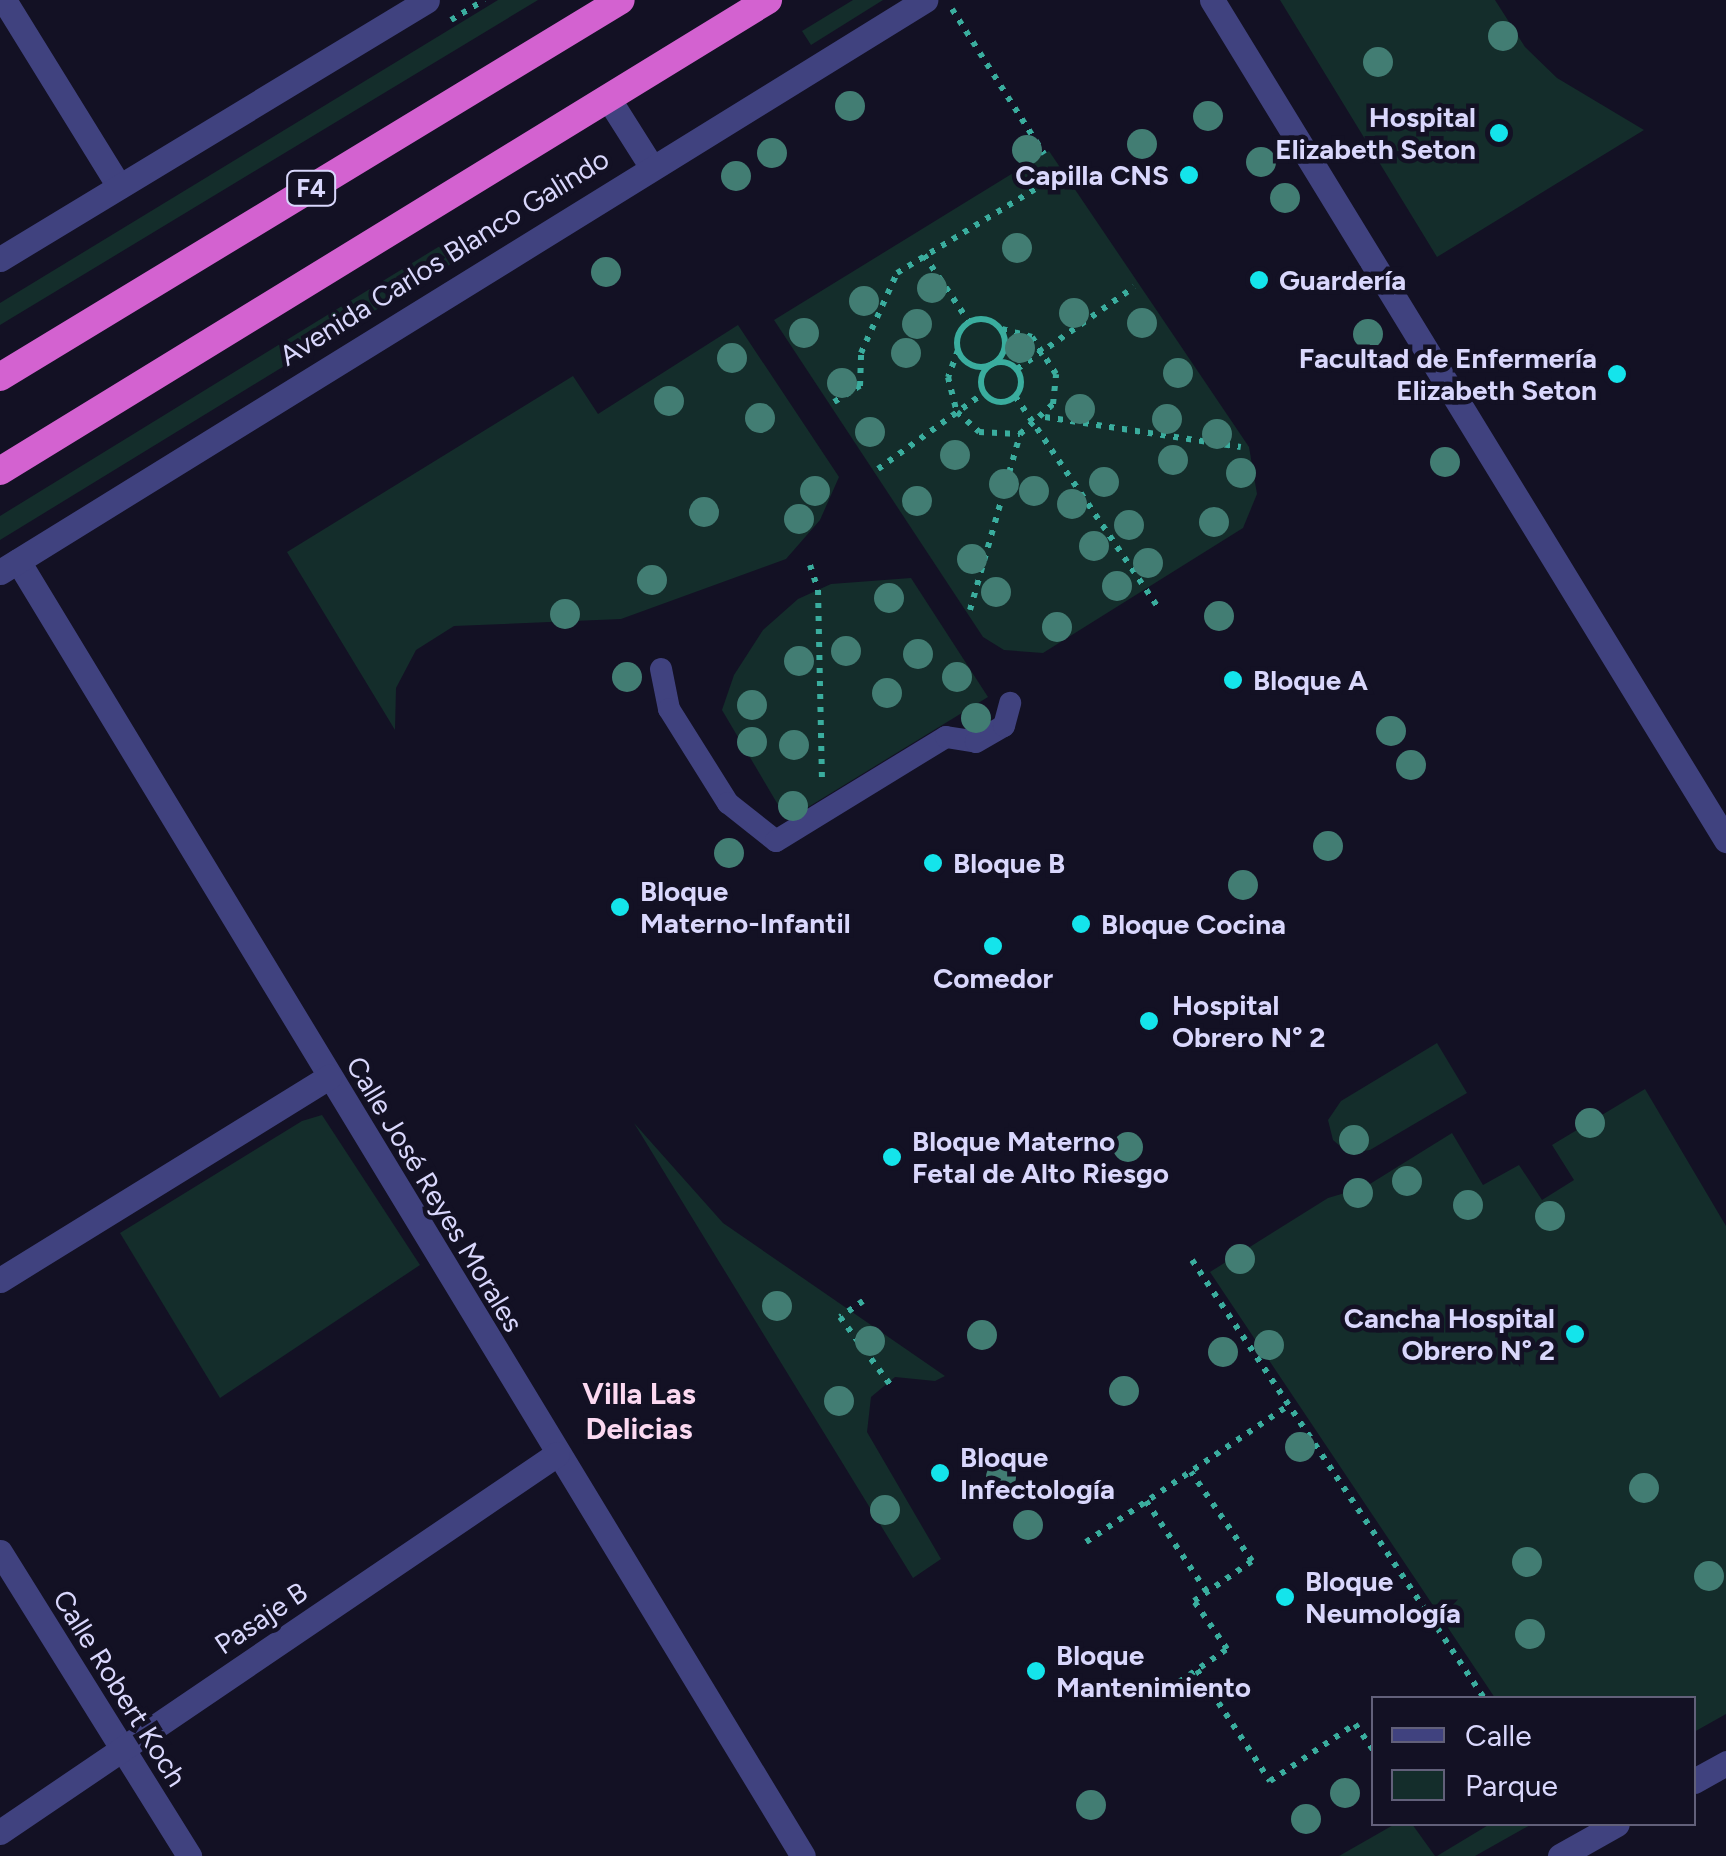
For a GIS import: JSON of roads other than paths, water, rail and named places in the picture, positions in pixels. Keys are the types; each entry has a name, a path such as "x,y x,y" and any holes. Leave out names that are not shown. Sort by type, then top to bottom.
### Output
{"highway":[{"name":"F4","path":"0,376 621,0"},
{"name":"Avenida Carlos Blanco Galindo","path":"0,471 768,0"}],"street":[{"path":"4,0 119,186"},
{"path":"0,259 427,0"},
{"name":"Avenida Carlos Blanco Galindo","path":"9,567 651,166 925,0"},
{"path":"1212,0 1726,840"},
{"path":"608,98 651,166"},
{"name":"Calle José Reyes Morales","path":"9,567 328,1077 802,1856"},
{"path":"0,1280 328,1077"},
{"name":"Pasaje B","path":"0,1832 557,1454"},
{"name":"Calle Robert Koch","path":"0,1552 189,1856"},
{"path":"1696,1780 1726,1762"},
{"path":"1560,1856 1614,1826"}],"lane":[{"path":"661,669 668,709 728,803 776,841 946,737 976,742 1004,726 1010,703"}],"place":[{"name":"Hospital Elizabeth Seton","path":"1499,133"},
{"name":"Capilla CNS","path":"1189,175"},
{"name":"Guardería","path":"1259,280"},
{"name":"Facultad de Enfermería Elizabeth Seton","path":"1617,374"},
{"name":"Bloque A","path":"1233,680"},
{"name":"Bloque B","path":"933,863"},
{"name":"Bloque Materno-Infantil","path":"620,907"},
{"name":"Bloque Cocina","path":"1081,924"},
{"name":"Comedor","path":"993,946"},
{"name":"Hospital Obrero N° 2","path":"1149,1021"},
{"name":"Bloque Materno Fetal de Alto Riesgo","path":"892,1157"},
{"name":"Cancha Hospital Obrero N° 2","path":"1575,1334"},
{"name":"Bloque Infectología","path":"940,1473"},
{"name":"Bloque Neumología","path":"1285,1597"},
{"name":"Bloque Mantenimiento","path":"1036,1671"}],"district":[{"name":"Villa Las Delicias","path":"639,1411"}]}
